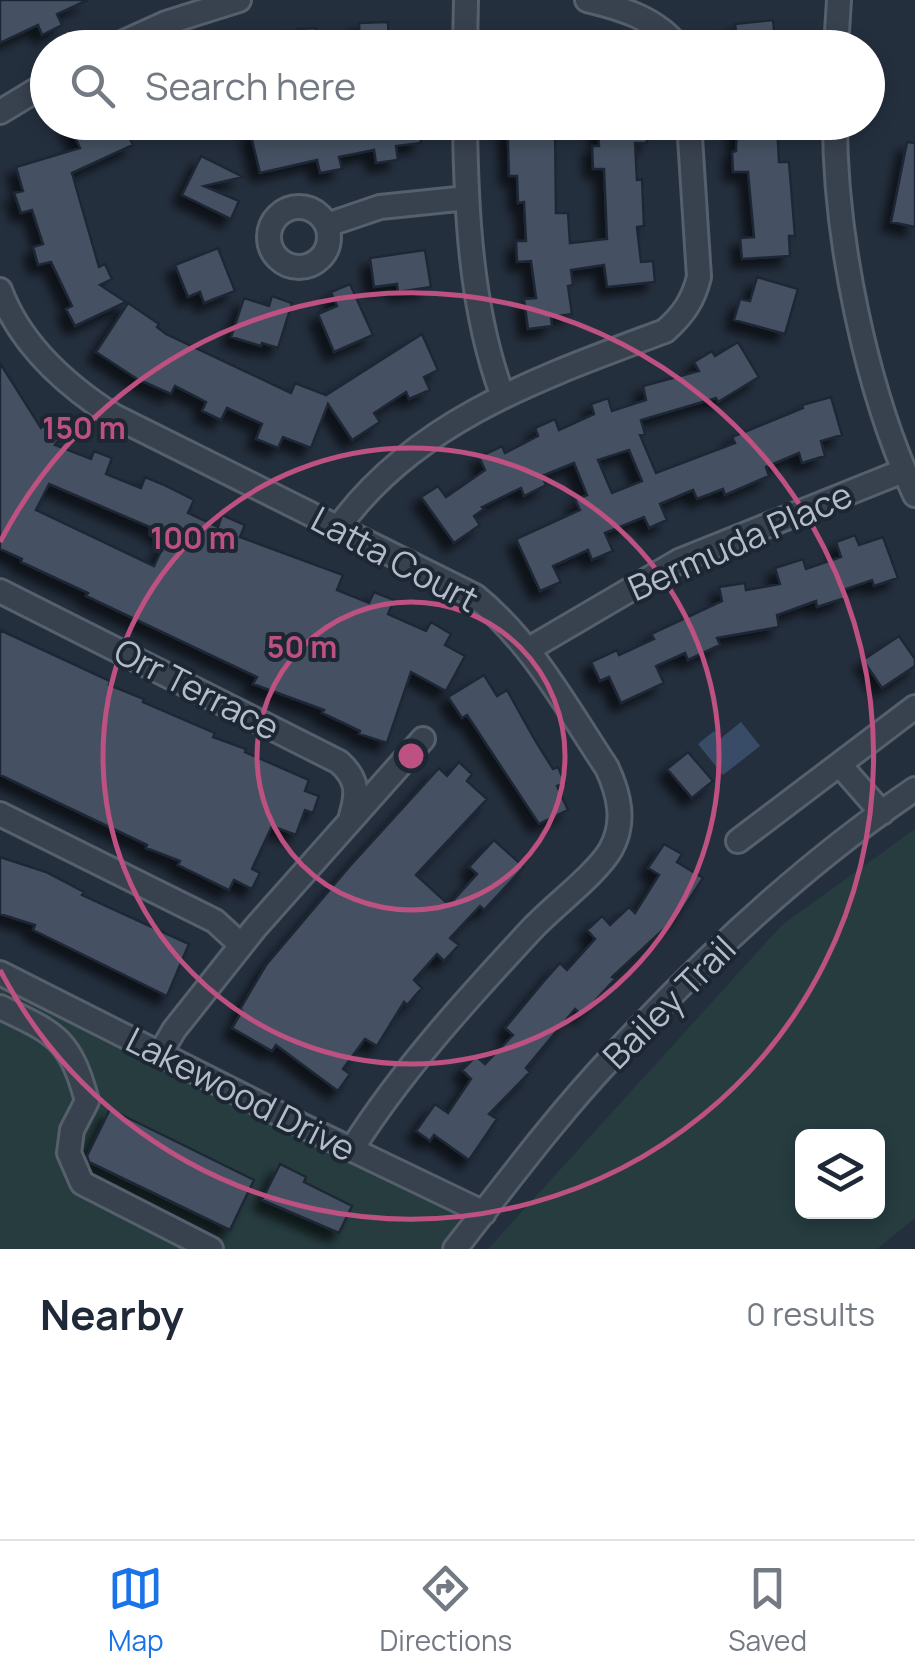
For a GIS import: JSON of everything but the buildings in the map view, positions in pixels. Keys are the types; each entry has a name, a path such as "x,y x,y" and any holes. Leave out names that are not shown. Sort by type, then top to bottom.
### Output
{"street":[{"path":"151,30 239,0"},
{"path":"465,30 466,0"},
{"path":"587,0 644,18 662,30"},
{"path":"837,30 839,0"},
{"path":"0,112 30,94"},
{"path":"465,140 467,198 484,332 502,394"},
{"path":"338,528 375,483 415,450 502,394 665,331 688,308 699,277 700,259 690,140"},
{"path":"836,140 840,202 855,298 870,364 915,495"},
{"path":"327,226 380,207 467,198"},
{"name":"Latta Court","path":"0,290 21,329 61,376 114,416 474,596 501,617 529,649 607,768 621,810 611,850 486,978 377,1110 352,1150"},
{"name":"Bermuda Place","path":"529,649 680,561 904,470"},
{"name":"Orr Terrace","path":"0,591 339,762 356,788 352,816"},
{"path":"738,841 915,708"},
{"path":"160,1054 174,1030 241,945 423,739"},
{"path":"840,764 882,814"},
{"name":"Bailey Trail","path":"455,1249 612,1057 684,984 781,892 915,788"},
{"path":"0,814 215,922 241,945"},
{"name":"Lakewood Drive","path":"0,973 484,1213"},
{"path":"0,1007 54,1034 70,1052 87,1100 72,1130 69,1153 82,1183 211,1249"}],"green space":[{"path":"915,829 915,1218 877,1249 488,1249 782,925"},
{"path":"0,971 473,1209 440,1249 0,1249"}],"water":[{"path":"741,722 760,746 723,775 698,744 714,731 720,739"}]}
